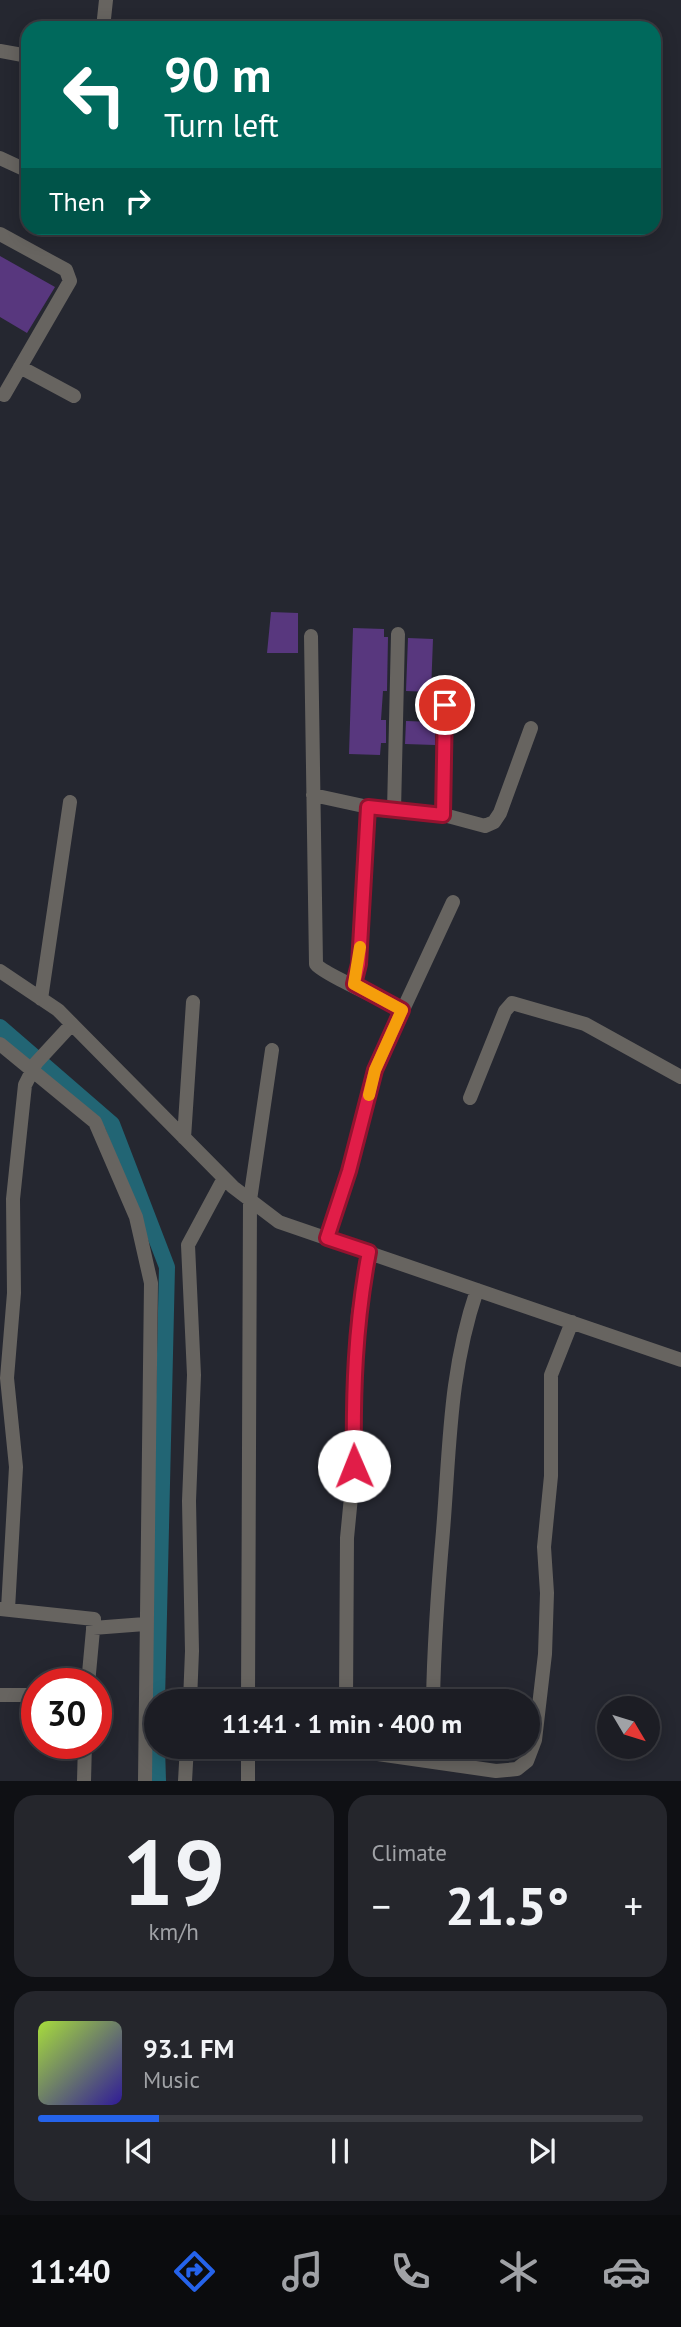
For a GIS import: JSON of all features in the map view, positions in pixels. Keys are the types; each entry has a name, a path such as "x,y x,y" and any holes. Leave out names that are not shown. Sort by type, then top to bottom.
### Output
{"street":[{"path":"104,21 106,0"},
{"path":"0,51 21,55"},
{"path":"0,158 21,168"},
{"path":"2,240 66,270 70,281 4,395"},
{"path":"20,367 74,396"},
{"path":"394,811 398,634"},
{"path":"311,636 316,964 324,972 354,984 402,1010"},
{"path":"443,815 445,705"},
{"path":"313,795 368,807 443,815 485,826 494,822 531,728"},
{"path":"41,999 70,802"},
{"path":"354,984 359,964 368,807"},
{"path":"327,1238 349,1171 375,1070 453,902"},
{"path":"0,971 72,1024 224,1178 279,1222 681,1360"},
{"path":"184,1138 192,1002"},
{"path":"470,1098 505,1011 512,1003 585,1024 681,1077"},
{"path":"72,1024 37,1062 25,1085 7,1240 14,1293 7,1378 16,1467 4,1609 94,1619 89,1668"},
{"path":"0,1044 37,1062 95,1122 136,1217 151,1283 145,1781"},
{"path":"248,1689 250,1200 272,1050"},
{"path":"190,1689 189,1501 194,1375 188,1245 224,1178"},
{"path":"346,1689 348,1538 354,1466 353,1393 358,1313 369,1252"},
{"path":"433,1689 435,1605 450,1417 461,1337 477,1290"},
{"path":"540,1690 545,1654 547,1593 544,1547 551,1476 551,1376 572,1322"},
{"path":"93,1628 145,1625"},
{"path":"0,1695 21,1695"},
{"path":"84,1781 85,1759"},
{"path":"185,1781 186,1759"},
{"path":"248,1759 248,1781"},
{"path":"455,1759 510,1771 522,1766 528,1759"}],"building":[{"path":"0,256 55,287 27,333 0,317"},
{"path":"271,612 298,613 298,653 267,653"},
{"path":"353,628 384,629 384,637 388,637 387,691 383,691 381,720 386,720 386,743 381,743 380,755 349,754"},
{"path":"408,638 433,639 431,692 406,691"},
{"path":"406,721 435,722 435,745 405,744"}],"waterway":[{"path":"0,1027 112,1124 167,1267 157,1689"},
{"path":"157,1759 158,1781"}],"slow traffic":[{"path":"360,947 354,984 402,1010 375,1070 369,1095"}],"route":[{"path":"354,1466 353,1393 358,1313 369,1252 327,1238 349,1171 375,1070 402,1010 354,984 359,964 368,807 443,815 445,705"}]}
